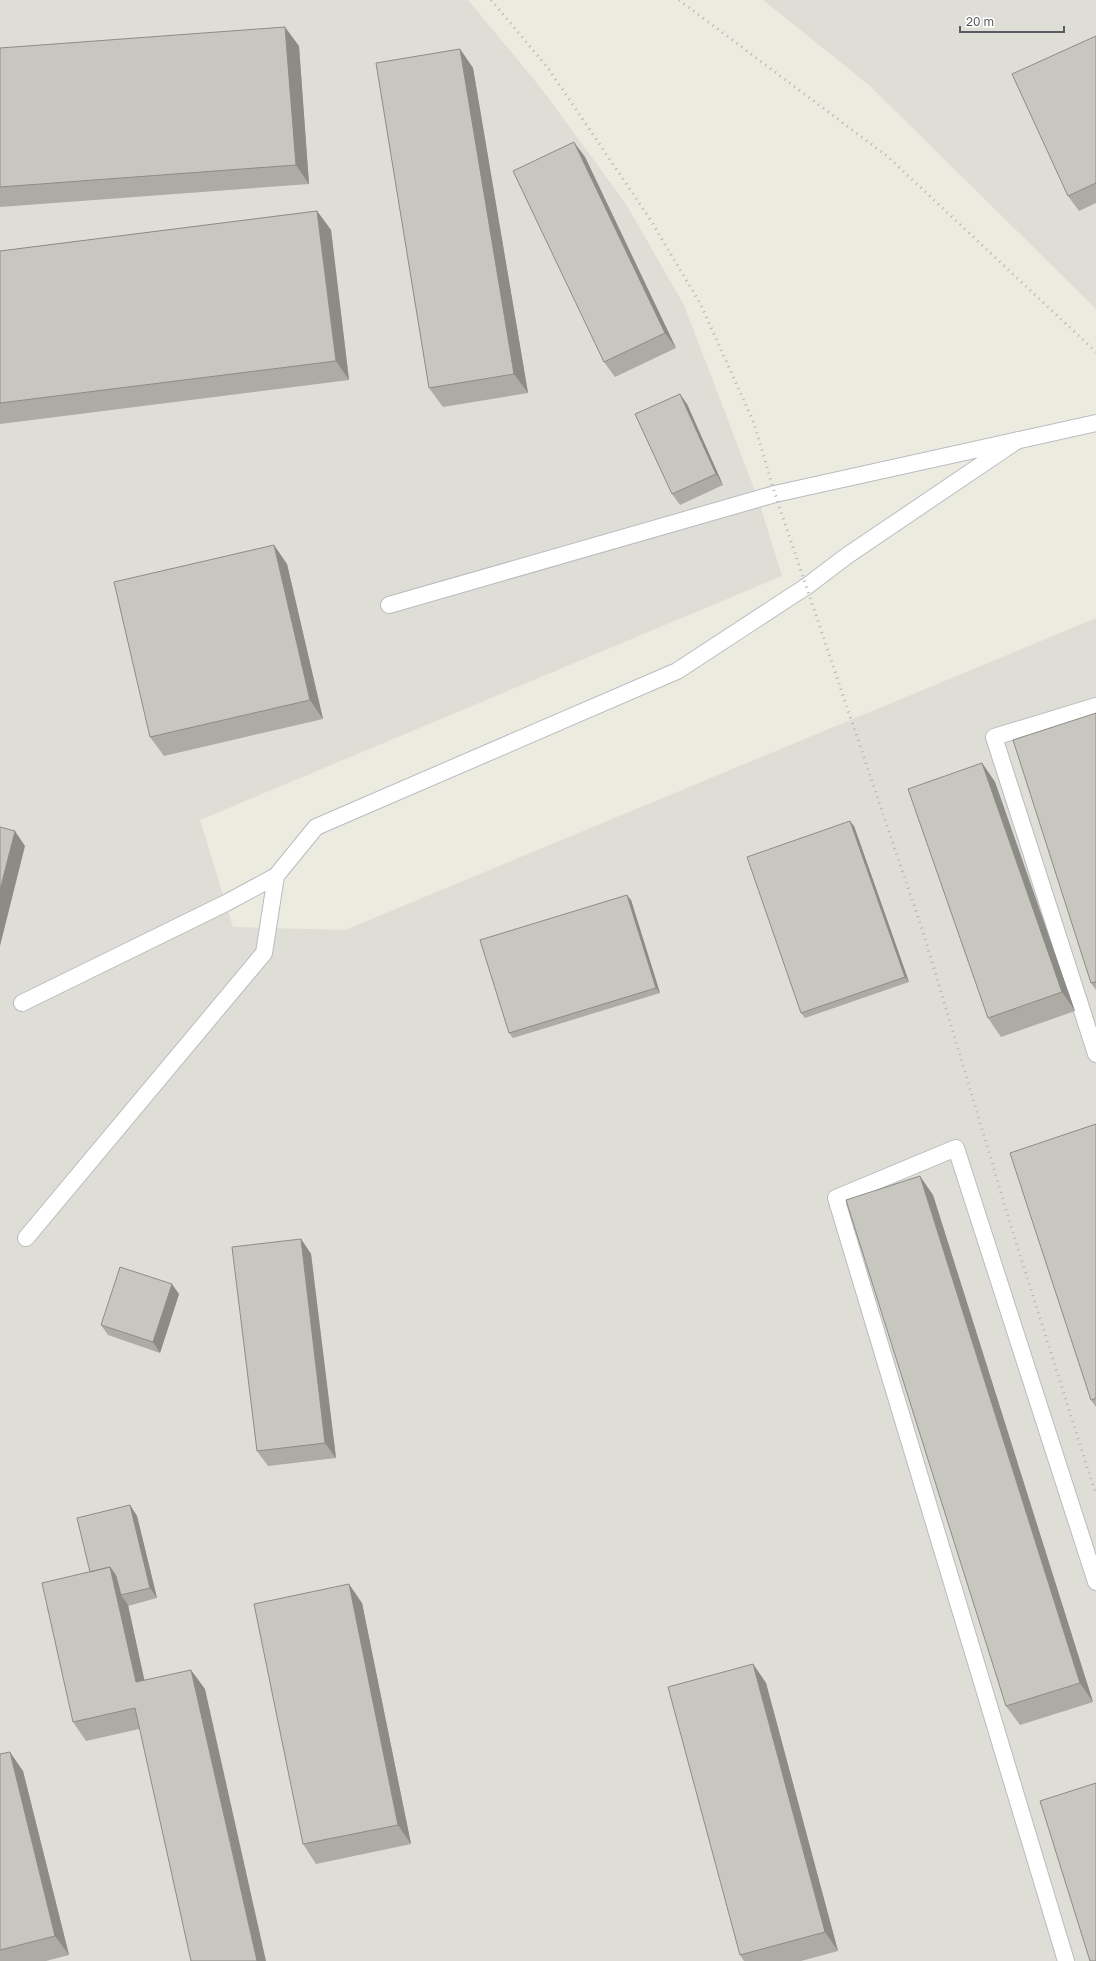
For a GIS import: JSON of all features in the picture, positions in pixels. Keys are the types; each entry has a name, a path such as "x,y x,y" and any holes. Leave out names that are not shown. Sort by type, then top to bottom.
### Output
{"lane":[{"path":"389,605 775,494 1096,423"},
{"path":"22,1003 226,903 276,876 316,827 677,671 807,586 848,555 1018,440"},
{"path":"1096,706 994,737 1096,1054"},
{"path":"26,1238 264,953 276,876"},
{"path":"1066,1961 836,1198 956,1148 1096,1582"}],"shaded area":[{"path":"0,0 468,0 541,88 626,204 684,305 758,499 782,576 200,820 233,927 345,930 1096,618 1096,1961 0,1961"},
{"path":"763,0 1096,0 1096,309 870,86"}],"building":[{"path":"285,27 296,165 0,187 0,48"},
{"path":"1096,36 1096,183 1068,196 1012,74"},
{"path":"460,49 514,374 429,388 376,63"},
{"path":"574,142 665,333 604,362 513,171"},
{"path":"317,211 336,361 0,403 0,251"},
{"path":"680,394 716,474 672,494 635,414"},
{"path":"274,545 310,700 150,737 114,582"},
{"path":"1096,713 1096,982 1091,983 1013,740"},
{"path":"982,763 1062,992 988,1018 908,789"},
{"path":"850,821 905,977 801,1013 747,857"},
{"path":"0,827 15,831 0,890"},
{"path":"627,895 656,988 509,1033 480,940"},
{"path":"1096,1124 1096,1398 1091,1400 1010,1153"},
{"path":"920,1176 1080,1683 1006,1706 846,1200"},
{"path":"301,1239 325,1443 257,1451 232,1247"},
{"path":"120,1267 172,1284 153,1342 101,1325"},
{"path":"130,1505 150,1588 121,1595 116,1576 110,1567 90,1572 77,1518"},
{"path":"110,1567 136,1682 191,1670 257,1961 191,1961 135,1708 73,1722 42,1583"},
{"path":"349,1584 398,1825 303,1844 254,1604"},
{"path":"753,1664 825,1932 740,1955 668,1687"},
{"path":"10,1752 55,1936 0,1950 0,1754"},
{"path":"1096,1783 1096,1961 1090,1961 1040,1801"}],"railway":[{"path":"491,0 548,68 648,216 700,303 754,423 775,494 924,935 1013,1233 1096,1495"},
{"path":"679,0 887,156 1096,352"}]}
